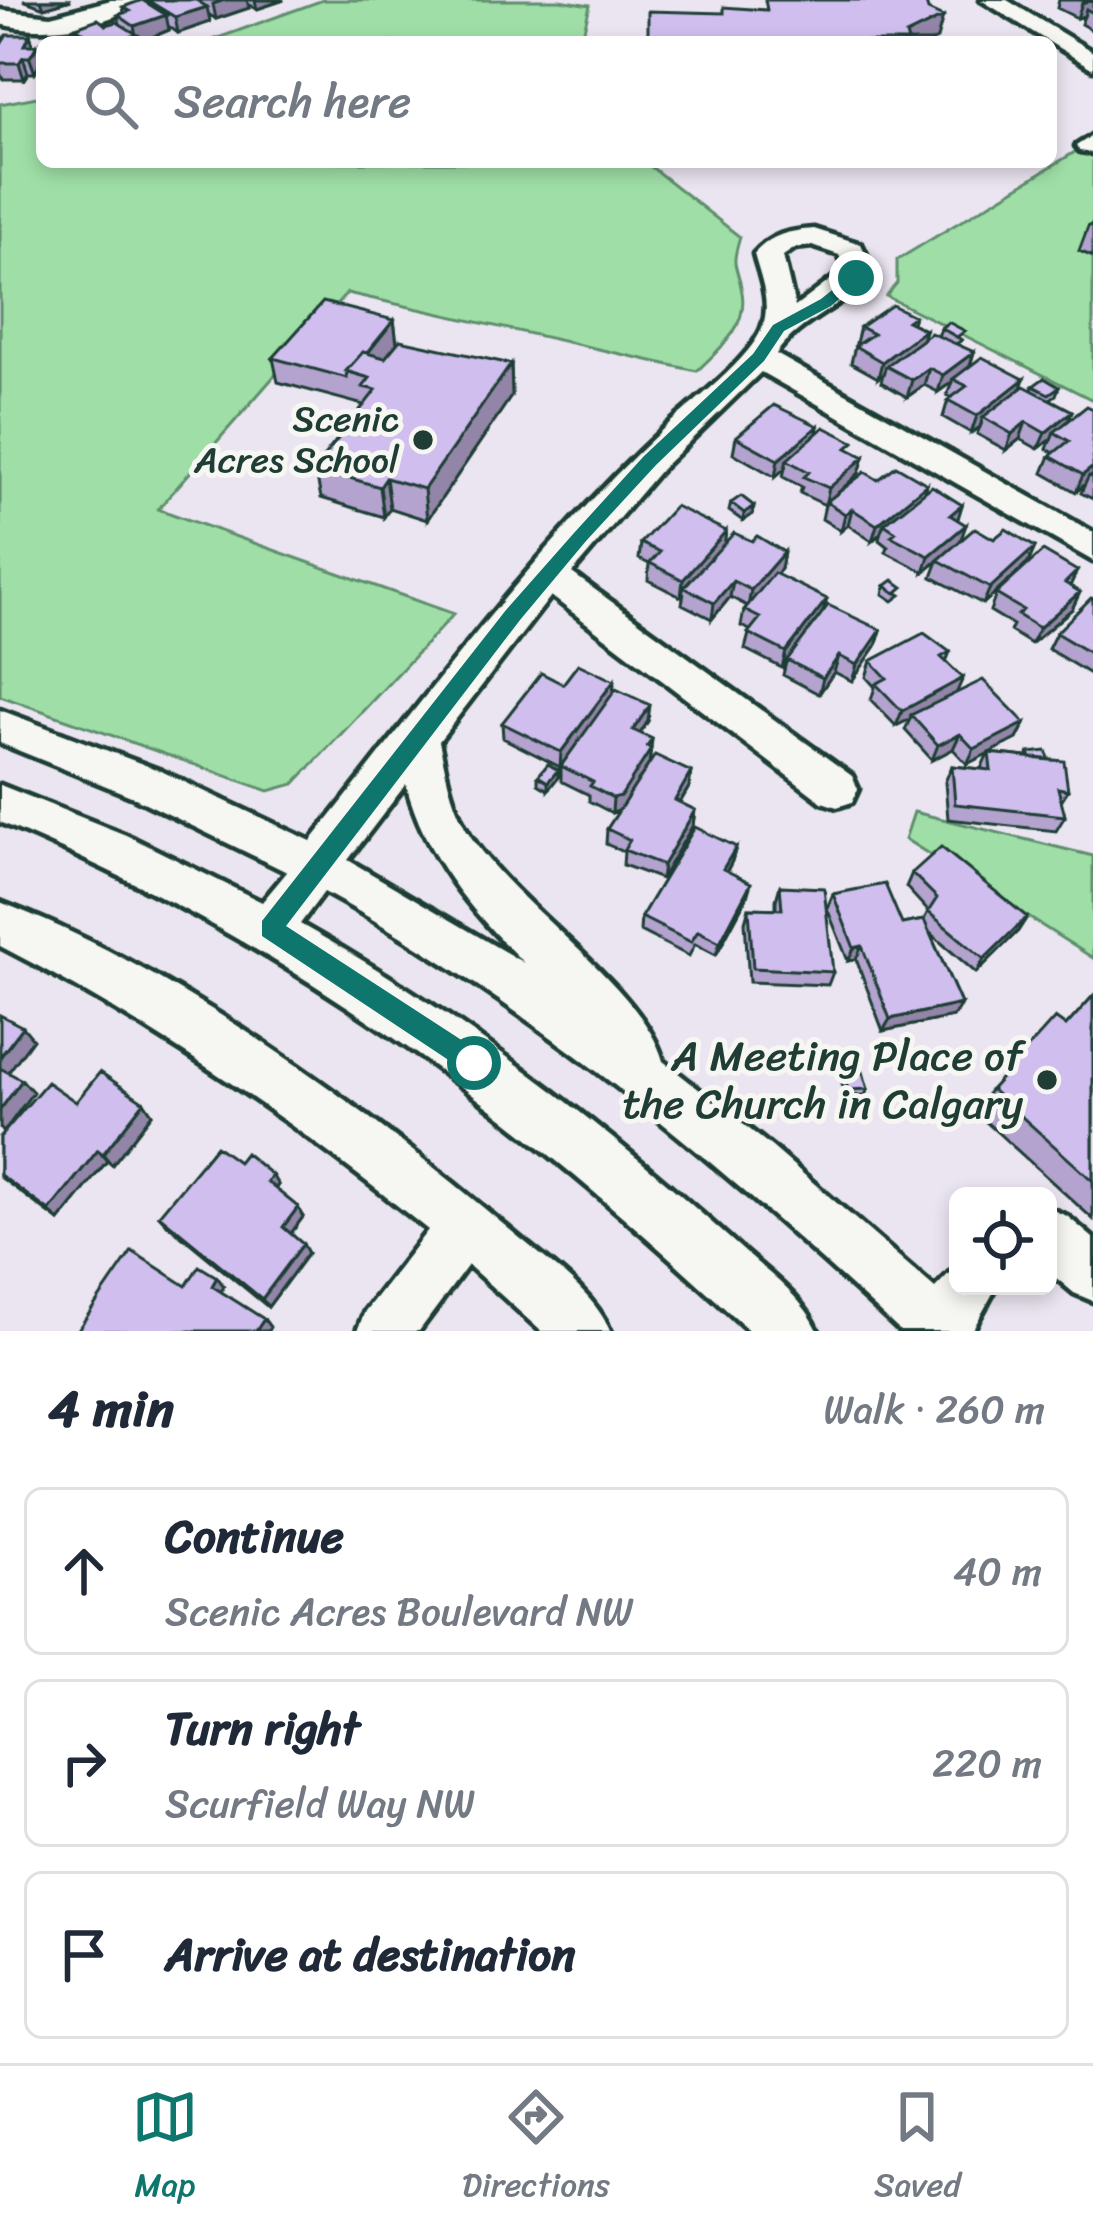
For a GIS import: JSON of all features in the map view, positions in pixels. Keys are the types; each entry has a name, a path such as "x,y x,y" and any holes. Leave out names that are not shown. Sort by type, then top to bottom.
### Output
{"street":[{"path":"0,17 28,25 55,24 133,0"},
{"path":"981,4 1014,36"},
{"path":"981,4 1043,36"},
{"path":"1057,43 1093,62"},
{"path":"1057,65 1093,84"},
{"path":"270,928 549,574 650,460 768,343 1093,548"},
{"path":"549,574 837,789"},
{"path":"0,726 169,792 320,868 496,973 654,1085 951,1316"},
{"path":"418,738 436,812 464,860 530,938 620,1028 654,1085"},
{"path":"0,803 105,845 270,928 474,1063 623,1179 790,1331"},
{"path":"0,923 223,1047 328,1119 464,1226 579,1330"},
{"path":"385,1331 464,1226"},
{"path":"1057,1243 1093,1274"}],"green space":[{"path":"323,0 560,0 590,5 582,36 224,36"},
{"path":"36,97 36,168 653,168 740,237 735,261 741,316 730,336 697,371 347,293 158,509 454,614 294,784 269,791 0,696 0,104"},
{"path":"1093,141 1093,400 886,296 897,283 897,260 1049,168 1057,168 1057,163"},
{"path":"914,812 1093,856 1093,958 905,839"}],"building":[{"path":"142,0 166,15 134,26 118,15 130,11 123,7"},
{"path":"147,0 196,0 207,7 175,17"},
{"path":"765,0 925,0 928,10 943,17 906,36 648,36 648,11 767,10"},
{"path":"98,19 106,25 117,22 138,35 89,36 76,27"},
{"path":"7,35 30,35 25,45 36,45 30,57 19,63 0,63 0,46"},
{"path":"323,302 394,320 346,371 347,378 273,358"},
{"path":"892,305 914,316 907,321 925,330 882,362 855,346 873,334 860,327"},
{"path":"948,322 965,331 957,337 941,328"},
{"path":"931,333 974,352 943,375 929,368 912,380 886,366"},
{"path":"400,340 511,364 424,489 386,478 380,487 315,468 376,390 363,387 370,378 346,371 363,352 385,358"},
{"path":"982,357 1024,379 977,416 948,400 967,386 953,379"},
{"path":"1044,378 1059,387 1049,394 1033,386"},
{"path":"1024,386 1072,411 1045,433 1026,422 1012,434 983,417"},
{"path":"774,405 818,426 778,460 736,437"},
{"path":"1087,406 1093,409 1093,467 1083,475 1050,456 1069,441 1054,432"},
{"path":"824,427 854,442 847,448 864,457 829,488 804,477 809,472 787,460"},
{"path":"896,466 927,484 877,525 852,509 845,514 826,502 865,472 878,480"},
{"path":"932,486 962,505 950,515 966,525 929,556 891,536 896,532 884,524"},
{"path":"741,496 754,506 744,513 731,503"},
{"path":"675,506 726,531 683,580 650,563 660,552 641,543"},
{"path":"975,528 994,539 1006,529 1035,547 990,588 938,560"},
{"path":"734,533 752,541 757,536 784,552 751,590 733,581 714,603 684,587"},
{"path":"1043,551 1077,571 1065,583 1080,592 1039,628 1018,615 1023,610 996,594"},
{"path":"774,573 827,599 786,652 748,633 760,618 744,610"},
{"path":"893,580 903,587 896,593 885,586"},
{"path":"1093,599 1093,655 1056,633"},
{"path":"828,605 881,630 857,665 839,656 823,678 787,660"},
{"path":"924,633 950,652 941,657 963,678 902,711 876,684 887,678 871,661"},
{"path":"578,664 614,681 561,752 502,723 541,673 563,684"},
{"path":"983,680 1025,723 974,749 960,734 938,745 911,715"},
{"path":"616,689 650,705 633,730 652,739 647,747 651,749 621,796 613,798 561,766"},
{"path":"1046,751 1050,760 1031,758 1029,753"},
{"path":"989,753 1064,761 1068,790 1058,788 1065,816 955,804 952,766 991,770"},
{"path":"655,755 691,772 675,800 695,810 663,865 624,850 630,840 607,829"},
{"path":"548,764 558,770 548,782 538,776"},
{"path":"695,827 736,847 723,869 751,883 720,942 698,931 691,942 641,917"},
{"path":"941,847 1027,917 984,959 928,912 937,898 912,873"},
{"path":"885,884 902,924 924,920 961,1004 890,1019 862,946 854,948 833,894"},
{"path":"780,886 824,888 833,972 753,968 749,908 782,909"},
{"name":"A Meeting Place of the Church in Calgary","path":"1093,996 1093,1181 991,1089 1055,1018 1066,1026"},
{"path":"0,1015 23,1027 0,1057"},
{"path":"0,1068 22,1080 0,1110"},
{"path":"100,1072 144,1102 49,1211 0,1175 0,1137 47,1082 76,1102"},
{"path":"863,1072 868,1089 848,1090 844,1074"},
{"path":"216,1146 238,1162 245,1153 272,1175 267,1182 298,1207 283,1227 303,1244 262,1299 159,1215"},
{"path":"132,1251 186,1286 199,1266 217,1277 212,1286 264,1319 256,1331 77,1331"}],"place":[{"name":"Scenic Acres School","path":"423,440"},
{"name":"A Meeting Place of the Church in Calgary","path":"1047,1080"}],"route":[{"path":"474,1063 270,928 513,615 580,537 650,460 758,358 778,328 826,302 856,278"}]}
